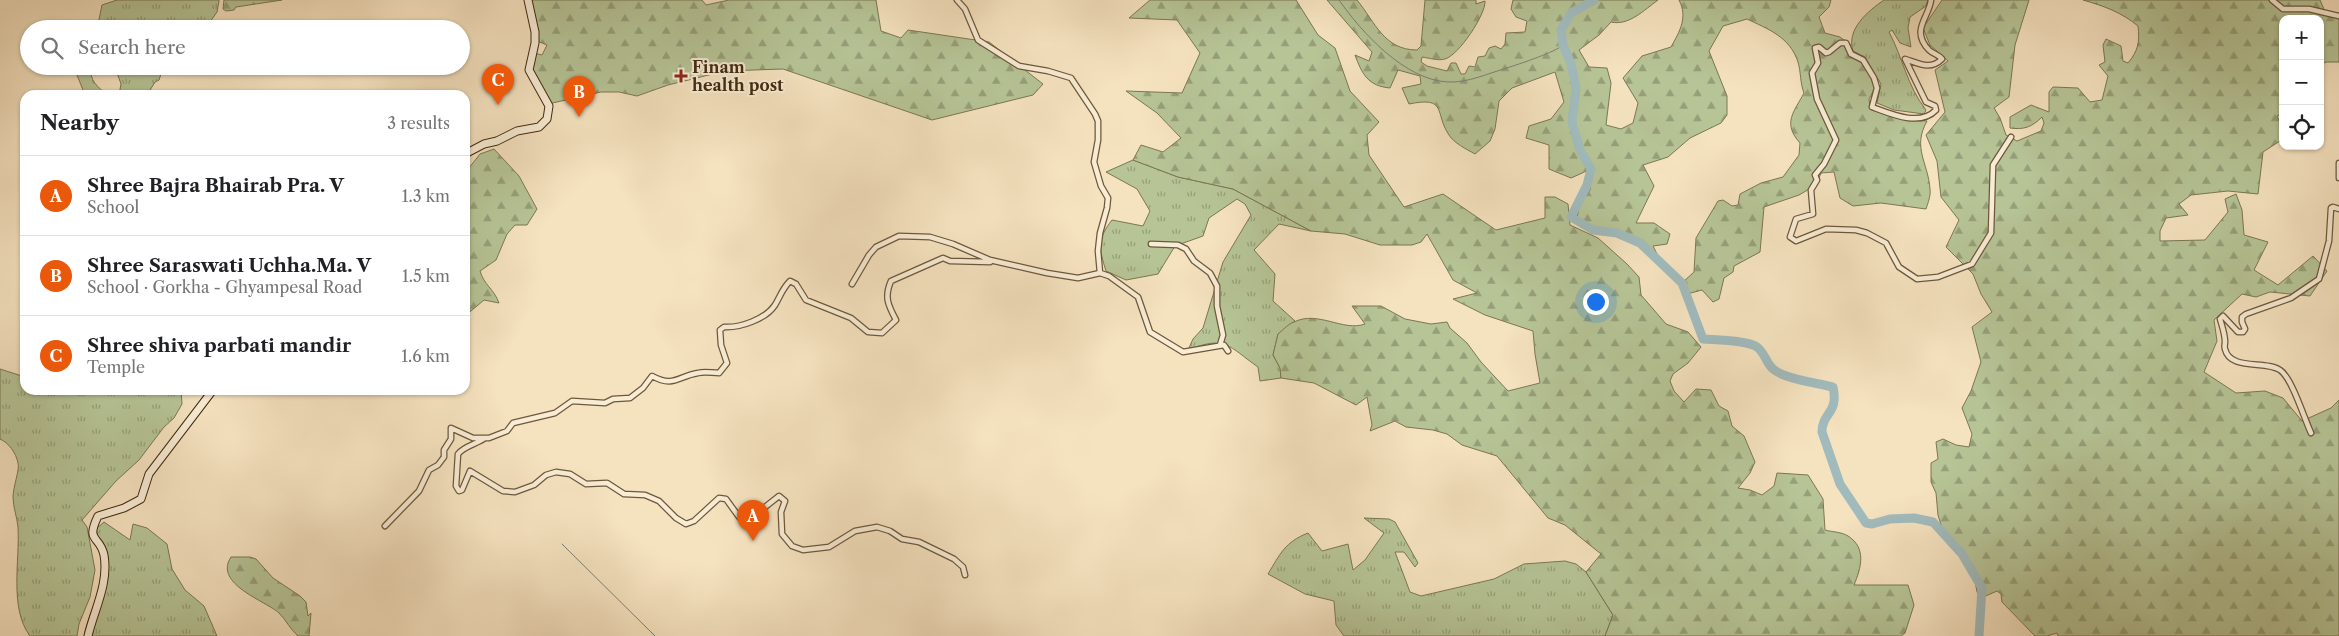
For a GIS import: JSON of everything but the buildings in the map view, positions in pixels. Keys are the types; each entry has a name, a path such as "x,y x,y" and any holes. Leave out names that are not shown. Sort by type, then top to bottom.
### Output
{"main road":[{"path":"470,150 484,144 496,142 517,131 539,127 547,119 549,106 529,70 535,43 535,32 528,0"},
{"path":"88,636 103,590 104,554 92,535 92,528 98,516 124,508 140,499 148,474 209,395"}],"street":[{"path":"957,0 965,10 978,40 1018,66 1048,71 1071,78 1095,114 1098,121 1098,140 1094,162 1101,186 1108,198 1098,251 1100,273"},
{"path":"1931,0 1920,26 1923,40 1929,50 1942,59 1934,65 1926,66 1917,65 1905,59 1926,102 1935,106 1936,110 1922,119 1904,117 1872,107 1877,88 1874,78 1863,60 1851,54 1846,43 1840,43 1826,53 1818,47 1815,48 1818,63 1812,74 1817,100 1836,140 1824,164 1815,175 1818,180 1812,190 1813,214 1796,219 1790,237 1796,241 1826,229 1856,230 1866,233 1886,243 1899,267 1917,279 1938,277 1972,264 1991,233 1994,165 2011,137"},
{"path":"2272,0 2283,9 2309,9 2339,16"},
{"path":"2339,163 2339,178"},
{"path":"2311,433 2290,384 2281,370 2266,364 2243,364 2229,357 2225,349 2226,343 2220,319 2224,316 2238,332 2243,332 2245,329 2242,317 2246,314 2291,298 2319,279 2329,240 2331,208 2339,209"},
{"path":"852,284 869,255 876,247 899,236 930,237 953,244 990,260 1069,278 1100,273 1115,279 1138,296 1150,332 1183,352 1220,345 1224,345 1228,351"},
{"path":"1150,244 1178,245 1186,249 1194,261 1210,273 1217,286 1217,306 1223,335 1220,345"},
{"path":"385,526 418,491 429,470 438,465 444,457 444,450 451,438 451,428 472,438 486,438 507,432 514,423 555,413 572,401 605,403 613,399 630,398 643,388 652,376 665,383 684,379 696,373 719,374 727,363 721,345 720,330 724,327 737,326 766,316 775,305 782,290 790,282 796,284 806,300 851,318 868,332 882,333 896,320 886,303 887,290 891,281 942,258 950,261 990,262 990,260"},
{"path":"486,438 458,454 456,486 459,491 462,490 470,471 502,491 515,492 534,485 546,475 556,472 570,474 586,484 607,483 624,494 645,495 660,501 676,518 686,524 694,521 719,498 726,499 739,517 749,525 760,511 779,496 784,501 781,512 782,534 792,546 803,550 828,547 856,531 877,526 890,531 902,539 919,542 954,558 963,567 965,575"}],"green space":[{"path":"117,0 219,0 217,12 211,20 99,20 102,5"},
{"path":"224,0 282,0 236,7 234,10 226,11 223,9"},
{"path":"527,0 702,0 706,5 729,0 876,0 881,31 901,38 908,30 989,42 1043,84 1033,95 932,120 783,69 725,71 668,85 637,96 619,92 601,92 548,104 527,61 531,52 542,55 547,45 537,41"},
{"path":"1150,0 1296,0 1318,35 1335,48 1350,91 1379,122 1367,135 1369,155 1404,207 1443,194 1496,230 1545,218 1545,197 1555,197 1568,204 1570,225 1598,238 1627,264 1639,277 1641,295 1666,324 1688,332 1701,347 1688,363 1673,374 1670,381 1674,391 1684,402 1696,389 1711,390 1719,406 1728,411 1732,426 1744,436 1755,462 1750,473 1738,488 1762,495 1774,486 1777,473 1808,475 1823,499 1825,530 1846,535 1858,546 1861,559 1854,585 1908,585 1914,605 1905,633 1901,636 1605,636 1613,615 1586,572 1601,554 1565,525 1548,518 1497,456 1462,445 1447,434 1433,430 1406,427 1395,421 1370,431 1372,425 1367,397 1356,405 1314,383 1281,378 1280,368 1273,355 1278,334 1292,323 1312,318 1357,326 1365,324 1352,306 1381,306 1405,319 1431,324 1447,322 1450,328 1467,343 1481,362 1508,391 1540,383 1533,331 1485,315 1453,299 1477,293 1453,280 1427,234 1421,242 1412,245 1380,245 1345,234 1311,231 1233,189 1178,177 1133,160 1141,145 1163,152 1181,138 1157,113 1126,91 1182,93 1200,53 1177,20 1129,18"},
{"path":"1327,0 1357,0 1388,40 1406,49 1417,50 1421,46 1425,0 1476,0 1476,4 1485,1 1481,15 1471,33 1451,56 1439,60 1422,57 1421,62 1427,66 1447,71 1451,63 1456,63 1461,74 1465,74 1469,66 1475,67 1478,57 1485,56 1489,48 1495,46 1501,49 1505,44 1506,33 1525,32 1527,21 1516,17 1511,9 1513,0 1658,0 1624,22 1611,22 1599,35 1579,50 1589,67 1607,68 1611,83 1606,125 1621,129 1633,123 1638,103 1623,78 1642,56 1671,47 1682,24 1683,12 1679,0 1831,0 1829,7 1819,17 1825,33 1840,37 1851,45 1847,52 1861,62 1872,79 1875,88 1869,99 1870,108 1896,118 1927,121 1921,139 1922,155 1929,179 1930,191 1926,209 1881,203 1853,206 1840,198 1834,172 1821,173 1816,185 1799,195 1764,207 1760,252 1734,266 1733,272 1724,278 1719,299 1713,302 1702,290 1687,294 1686,285 1683,282 1694,272 1696,238 1718,201 1723,200 1732,206 1738,205 1740,194 1761,183 1783,177 1799,155 1800,143 1795,136 1791,123 1794,112 1804,93 1798,62 1790,46 1784,40 1770,30 1747,19 1723,26 1709,51 1727,96 1727,115 1721,123 1690,138 1668,157 1643,165 1654,186 1636,223 1654,223 1670,234 1667,244 1653,246 1658,256 1649,246 1617,233 1594,230 1577,218 1580,203 1590,190 1591,169 1571,178 1549,169 1549,145 1526,138 1529,126 1551,119 1564,102 1555,72 1512,88 1499,101 1495,129 1490,141 1475,154 1460,146 1451,138 1435,104 1421,102 1409,104 1402,88 1421,84 1420,76 1398,70 1390,88 1376,85 1367,78 1360,68 1355,55 1369,61 1372,52"},
{"path":"1884,0 1928,0 1926,6 1910,17 1908,28 1911,47 1900,43 1892,30 1889,32 1914,91 1926,110 1924,114 1894,110 1877,103 1881,84 1865,57 1853,51 1853,35 1860,21"},
{"path":"1942,0 2029,0 2015,45 2009,97 1994,108 2006,135 2017,141 2041,131 2044,123 2042,117 2028,127 2020,129 2010,128 2010,117 2031,105 2049,112 2049,92 2053,87 2078,88 2090,102 2102,100 2108,76 2099,65 2105,62 2103,45 2106,39 2121,46 2123,61 2128,63 2136,50 2139,37 2138,26 2112,10 2083,0 2320,0 2326,14 2339,13 2339,62 2324,63 2324,15 2279,15 2279,115 2277,116 2279,120 2279,142 2263,152 2258,194 2228,191 2191,195 2179,204 2188,215 2166,218 2160,231 2160,241 2205,240 2228,212 2225,199 2236,194 2242,210 2244,235 2268,242 2254,270 2278,285 2313,256 2327,271 2310,296 2270,292 2256,297 2242,294 2214,320 2217,341 2204,372 2236,393 2265,391 2283,398 2302,421 2331,408 2339,400 2339,636 2058,636 2057,633 2047,636 2035,636 2002,602 2001,594 1997,591 1981,598 1977,592 1975,581 1960,557 1946,541 1938,515 1936,493 1931,482 1931,463 1938,459 1936,442 1943,439 1956,445 1969,447 1972,434 1962,408 1971,391 1981,362 1972,327 1992,312 1981,294 1973,274 1946,247 1959,220 1941,197 1937,161 1926,135 1945,112 1935,70 1948,61 1930,45 1923,28"},
{"path":"77,75 91,75 95,83 102,90 83,90"},
{"path":"118,75 161,75 159,80 155,82 150,90 120,90 121,84"},
{"path":"494,149 519,176 537,209 527,225 515,225 507,234 496,260 480,271 499,303 484,300 470,312 470,167 480,154"},
{"path":"1133,160 1178,177 1233,189 1311,231 1279,224 1254,250 1275,274 1273,301 1295,321 1278,334 1273,355 1280,368 1281,378 1260,381 1258,367 1226,345 1211,343 1188,350 1193,339 1203,328 1223,262 1251,215 1245,204 1237,199 1209,218 1203,236 1175,246 1158,274 1126,280 1106,271 1101,244 1104,233 1112,220 1143,226 1150,211 1137,189 1106,172"},
{"path":"0,369 20,375 20,395 181,395 182,404 174,418 164,427 139,460 116,481 82,520 87,527 95,570 90,597 79,624 77,636 30,636 24,625 18,598 18,527 13,497 18,466 12,449 0,439"},
{"path":"1364,518 1389,519 1395,522 1418,563 1415,567 1404,552 1395,552 1410,592 1421,596 1494,579 1524,564 1565,561 1576,564 1586,572 1613,615 1605,636 1344,636 1336,625 1334,601 1305,594 1268,574 1288,545 1308,533 1322,551 1348,544 1353,570 1365,560 1384,533"},
{"path":"104,522 130,540 133,524 147,528 167,544 172,569 185,590 204,606 217,636 84,636 101,584 102,560 96,529"},
{"path":"231,557 250,557 256,559 273,578 306,602 308,616 311,613 309,636 298,636 279,613 243,591 235,583 229,575 227,567"}],"waterway":[{"path":"1339,0 1372,40 1386,53 1416,73 1432,79 1448,82 1471,79 1537,58 1563,45"},
{"path":"1594,0 1571,13 1561,30 1563,45 1571,64 1576,88 1572,122 1580,150 1591,169 1587,185 1571,217 1593,230 1617,233 1640,243 1682,283 1703,339 1752,345 1760,349 1771,367 1778,372 1793,378 1833,387 1834,403 1825,420 1822,432 1840,484 1866,523 1872,524 1890,519 1914,518 1933,522 1962,554 1982,588 1979,636"},
{"path":"562,544 655,636"}],"place":[{"name":"Finam health post","path":"681,76"},
{"name":"Shree shiva parbati mandir","path":"498,105"},
{"name":"Shree Saraswati Uchha.Ma. V","path":"579,117"},
{"name":"Shree Bajra Bhairab Pra. V","path":"753,541"}]}
